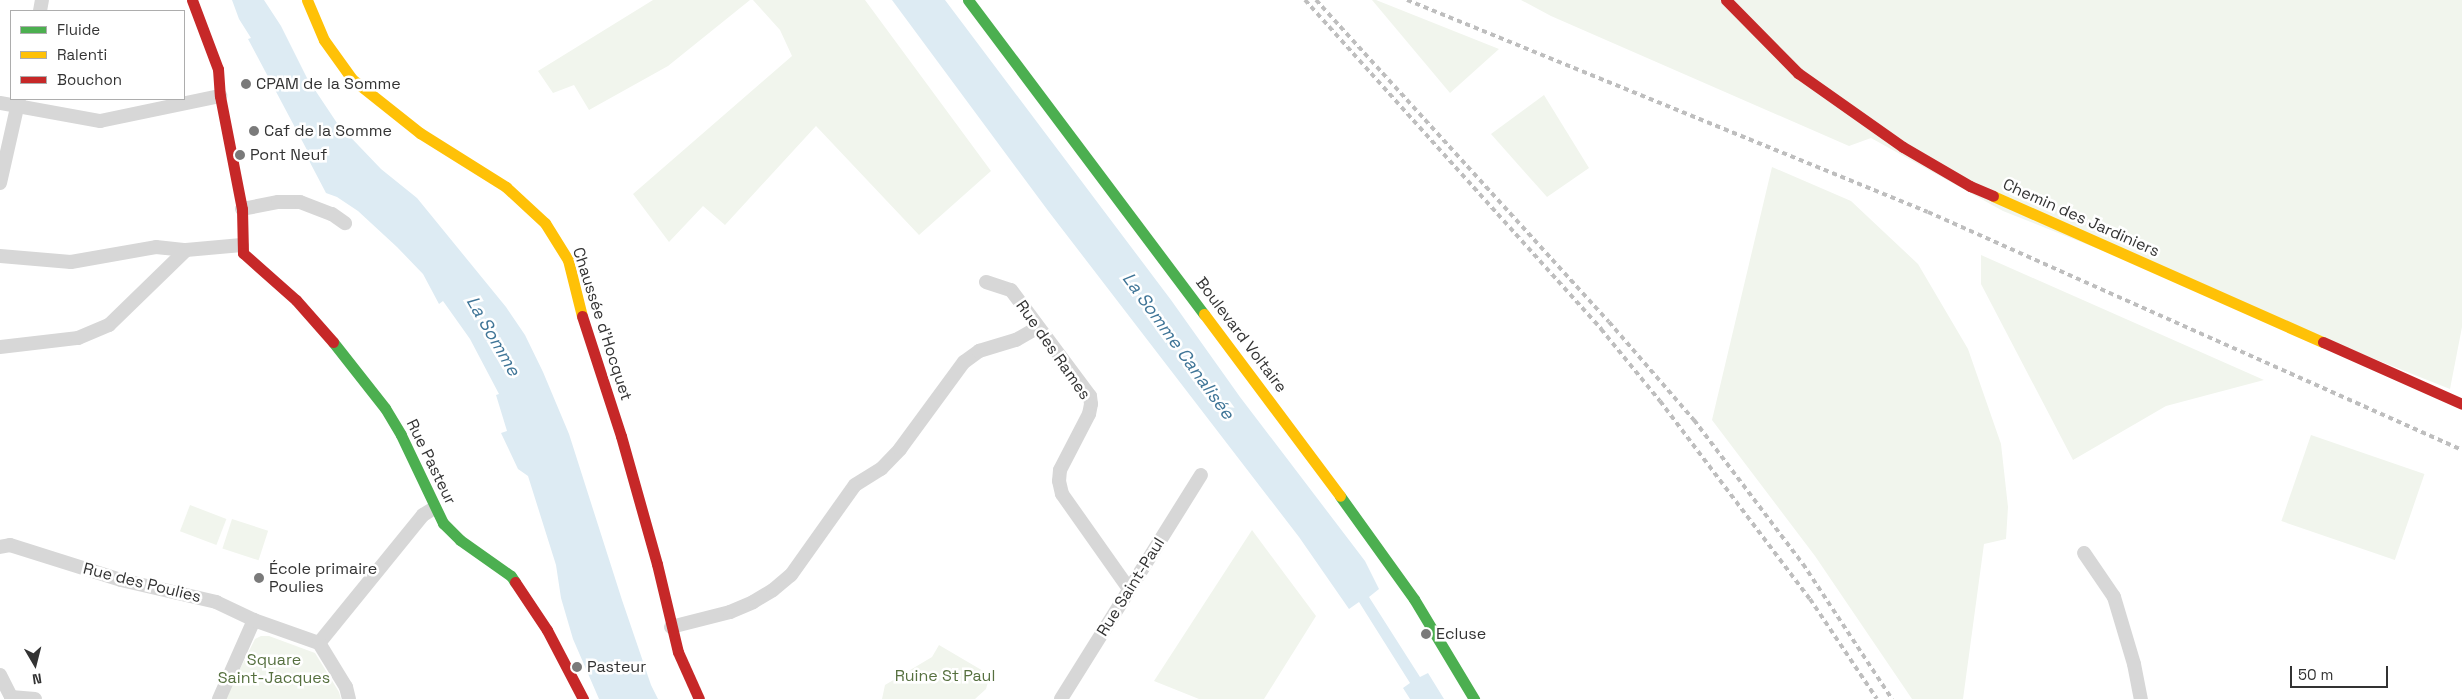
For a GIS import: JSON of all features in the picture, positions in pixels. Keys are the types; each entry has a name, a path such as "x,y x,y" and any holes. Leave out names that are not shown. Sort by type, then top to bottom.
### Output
{"street":[{"path":"0,256 71,262 156,247 186,250 242,245 242,209 220,96 218,69 214,52 192,0"},
{"name":"Chaussée d'Hocquet","path":"306,0 324,40 352,79 420,134 506,187 545,223 562,248 568,260 586,334 621,436 657,564 671,627 684,667 699,699"},
{"name":"Boulevard Voltaire","path":"968,0 1379,547 1474,699"},
{"name":"Chemin des Jardiniers","path":"1726,0 1798,72 1903,147 1970,186 2462,404"},
{"path":"0,102 18,103 100,121 220,96"},
{"path":"0,183 18,103"},
{"path":"242,209 278,202 300,202 332,214 345,223"},
{"name":"Rue Pasteur","path":"242,245 243,253 251,262 296,300 322,327 385,408 401,435 434,508 446,527 460,540 511,576 547,630 583,699"},
{"path":"0,347 78,338 108,325 186,250"},
{"name":"Rue des Rames","path":"986,282 1012,290 1037,328 1090,396 1092,404 1089,414 1060,470 1059,481 1062,494 1129,589"},
{"path":"671,627 730,612 774,590 791,575 855,485 881,469 900,449 964,362 979,351 1016,340 1037,328"},
{"name":"Rue Saint-Paul","path":"1061,699 1202,475"},
{"path":"349,699 346,687 319,643 423,515 434,508"},
{"name":"Rue des Poulies","path":"0,547 10,545 121,580 208,599 254,620 319,643"},
{"path":"2084,553 2114,597 2134,664 2141,699"},
{"path":"219,699 254,620"},
{"path":"1,680 12,698 35,699"}],"green space":[{"path":"653,0 750,0 668,66 589,110 574,85 553,93 538,71"},
{"path":"753,0 865,0 991,171 919,235 816,126 725,225 703,206 669,242 633,194 792,56 780,30"},
{"path":"1372,0 1376,0 1499,49 1450,93"},
{"path":"1521,0 2462,0 2462,327 2450,389 2003,211 1871,138 1849,146 1551,16"},
{"path":"1544,95 1589,168 1547,197 1491,134"},
{"path":"1772,167 1851,201 1918,264 1968,349 2001,444 2008,507 2006,539 1984,544 1963,699 1912,699 1815,556 1712,420"},
{"path":"1981,255 2264,380 2166,406 2073,460 1981,284"},
{"path":"2311,435 2424,474 2395,560 2281,521"},
{"path":"190,505 226,519 216,545 180,531"},
{"path":"232,519 268,531 259,560 222,548"},
{"path":"1252,530 1316,616 1264,699 1199,699 1154,681"},
{"name":"Square Saint-Jacques","path":"261,636 269,636 315,653 339,692 341,699 225,699 255,639"},
{"name":"Ruine St Paul","path":"939,645 990,675 986,689 975,699 882,699 885,685 932,657"}],"water":[{"name":"La Somme","path":"232,0 264,0 281,26 307,78 337,123 381,169 417,198 506,307 525,335 569,434 622,600 651,685 658,699 599,699 573,639 561,598 556,565 528,476 518,469 501,433 507,431 496,395 499,394 470,339 443,301 439,304 423,274 358,211 337,197 326,193 304,151 307,150 248,39 251,38 239,19"},
{"name":"La Somme Canalisée","path":"892,0 945,0 1171,300 1240,397 1365,561 1379,589 1369,597 1420,677 1428,673 1444,699 1410,699 1403,688 1410,683 1359,602 1349,609 1299,537 1049,212"}],"railway":[{"path":"1305,0 1601,329 1660,401 1810,599 1877,699"},
{"path":"1316,0 1609,322 1694,420 1803,564 1892,699"},
{"path":"1407,0 1928,212 2462,450"}],"traffic: fast":[{"path":"968,0 1204,314"},
{"path":"333,342 385,408 401,435 443,523 460,540 511,576 515,582"},
{"path":"1340,496 1414,599 1474,699"}],"traffic: slow":[{"path":"307,0 324,40 352,79 420,133 506,187 545,223 568,260 582,316"},
{"path":"1993,196 2323,342"},
{"path":"1204,314 1340,496"}],"traffic: jam":[{"path":"192,0 218,69 220,96 242,209 243,253 296,300 333,342"},
{"path":"1726,0 1798,73 1903,147 1970,186 1993,196"},
{"path":"582,316 621,436 657,564 678,652 699,699"},
{"path":"2323,342 2462,404"},
{"path":"515,582 547,630 583,699"}],"place":[{"name":"CPAM de la Somme","path":"246,84"},
{"name":"Caf de la Somme","path":"254,131"},
{"name":"Pont Neuf","path":"240,155"},
{"name":"École primaire Poulies","path":"259,578"},
{"name":"Ecluse","path":"1426,634"},
{"name":"Pasteur","path":"577,667"}]}
